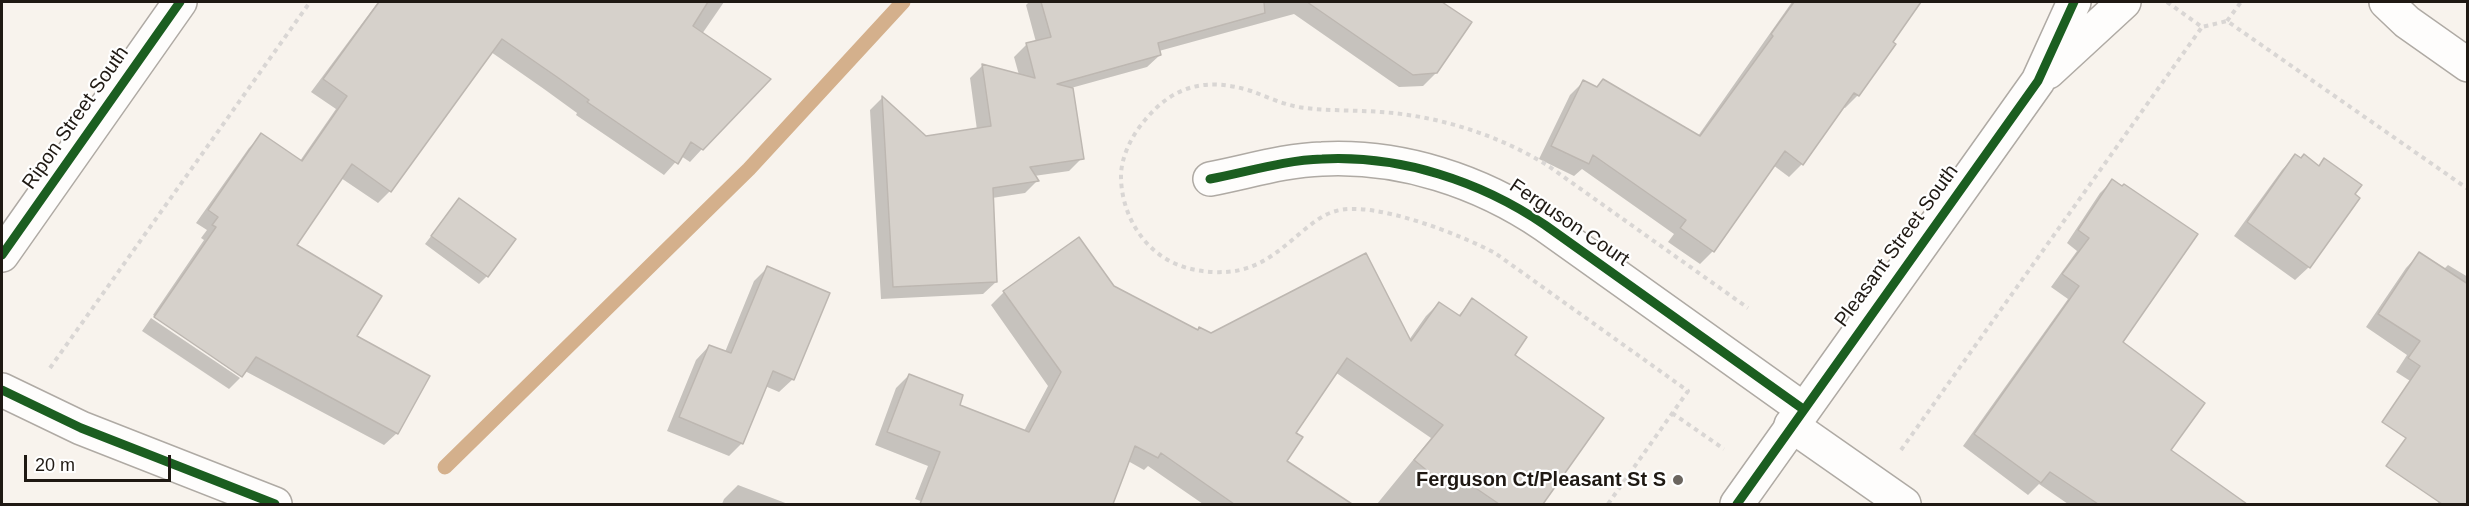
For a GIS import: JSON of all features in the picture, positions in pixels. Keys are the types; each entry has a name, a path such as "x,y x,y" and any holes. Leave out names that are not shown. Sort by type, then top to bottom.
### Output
{"street":[{"name":"Ripon Street South","path":"2,255 180,2"},
{"name":"Pleasant Street South","path":"1737,504 2038,81 2074,2"},
{"name":"Pleasant Street South","path":"2038,81 2124,2"},
{"path":"2386,6 2468,64"},
{"name":"Ferguson Court","path":"1210,179 1298,161 1339,158 1415,168 1474,185 1509,202 1545,225 1797,417 1904,504"},
{"path":"14,396 81,428 275,504"}],"path":[{"path":"14,396 310,2"},
{"path":"2167,2 2202,27"},
{"path":"1901,451 2202,27 2227,21 2241,2"},
{"path":"2227,21 2468,189"},
{"path":"1122,187 1127,210 1138,233 1151,248 1179,266 1198,271 1232,273 1263,262 1314,222 1338,210 1368,210 1465,237 1495,253 1688,391 1608,504"},
{"path":"1672,413 1724,450"}],"building":[{"path":"379,2 708,2 693,26 771,79 703,150 691,142 678,164 587,102 589,100 502,39 391,192 352,164 297,245 382,296 357,336 430,376 398,434 256,357 242,377 154,317 216,227 212,225 218,217 208,210 261,133 302,161 347,96 323,79"},
{"path":"1041,2 1264,2 1265,13 1158,43 1161,55 1057,84 1073,88 1084,159 1030,167 1039,181 993,188 997,282 893,287 882,96 926,136 991,126 982,64 1035,78 1026,43 1051,37"},
{"path":"1307,2 1442,2 1472,22 1437,73 1413,75"},
{"path":"1794,2 1921,2 1893,42 1896,44 1859,96 1854,93 1803,165 1785,151 1714,252 1680,228 1686,220 1593,155 1589,164 1551,146 1583,80 1597,87 1603,79 1700,136 1773,36 1771,34"},
{"path":"2295,154 2301,158 2304,154 2319,166 2324,158 2362,185 2355,194 2360,198 2310,268 2247,222"},
{"path":"2112,179 2122,186 2124,184 2198,234 2123,342 2205,403 2171,450 2247,504 2098,504 2050,472 2041,483 1974,434 2079,286 2062,274 2089,238 2078,230"},
{"path":"459,198 516,239 488,277 431,236"},
{"path":"1079,237 1114,286 1198,330 1199,327 1211,333 1366,253 1411,341 1439,302 1460,316 1472,298 1527,337 1515,355 1604,418 1543,504 1499,504 1455,474 1446,486 1414,460 1443,425 1347,358 1296,433 1303,437 1287,461 1352,504 1234,504 1161,453 1158,458 1135,446 1113,504 920,504 940,452 887,432 909,374 963,395 960,405 1029,432 1061,372 1003,291"},
{"path":"2419,252 2468,284 2468,504 2442,504 2386,466 2406,438 2382,422 2420,366 2408,358 2420,341 2378,314"},
{"path":"767,266 830,293 794,380 773,371 743,444 679,417 709,345 731,353"}],"waterway":[{"path":"445,467 749,169 903,2"}],"cycle path":[{"path":"2,255 180,2"},
{"path":"1737,504 2038,81 2074,2"},
{"path":"1210,179 1294,162 1352,159 1381,161 1410,167 1467,184 1520,209 1545,225 1803,409"},
{"path":"2,390 81,428 275,504"}],"place":[{"name":"Ferguson Ct/Pleasant St S","path":"1678,480"}]}
